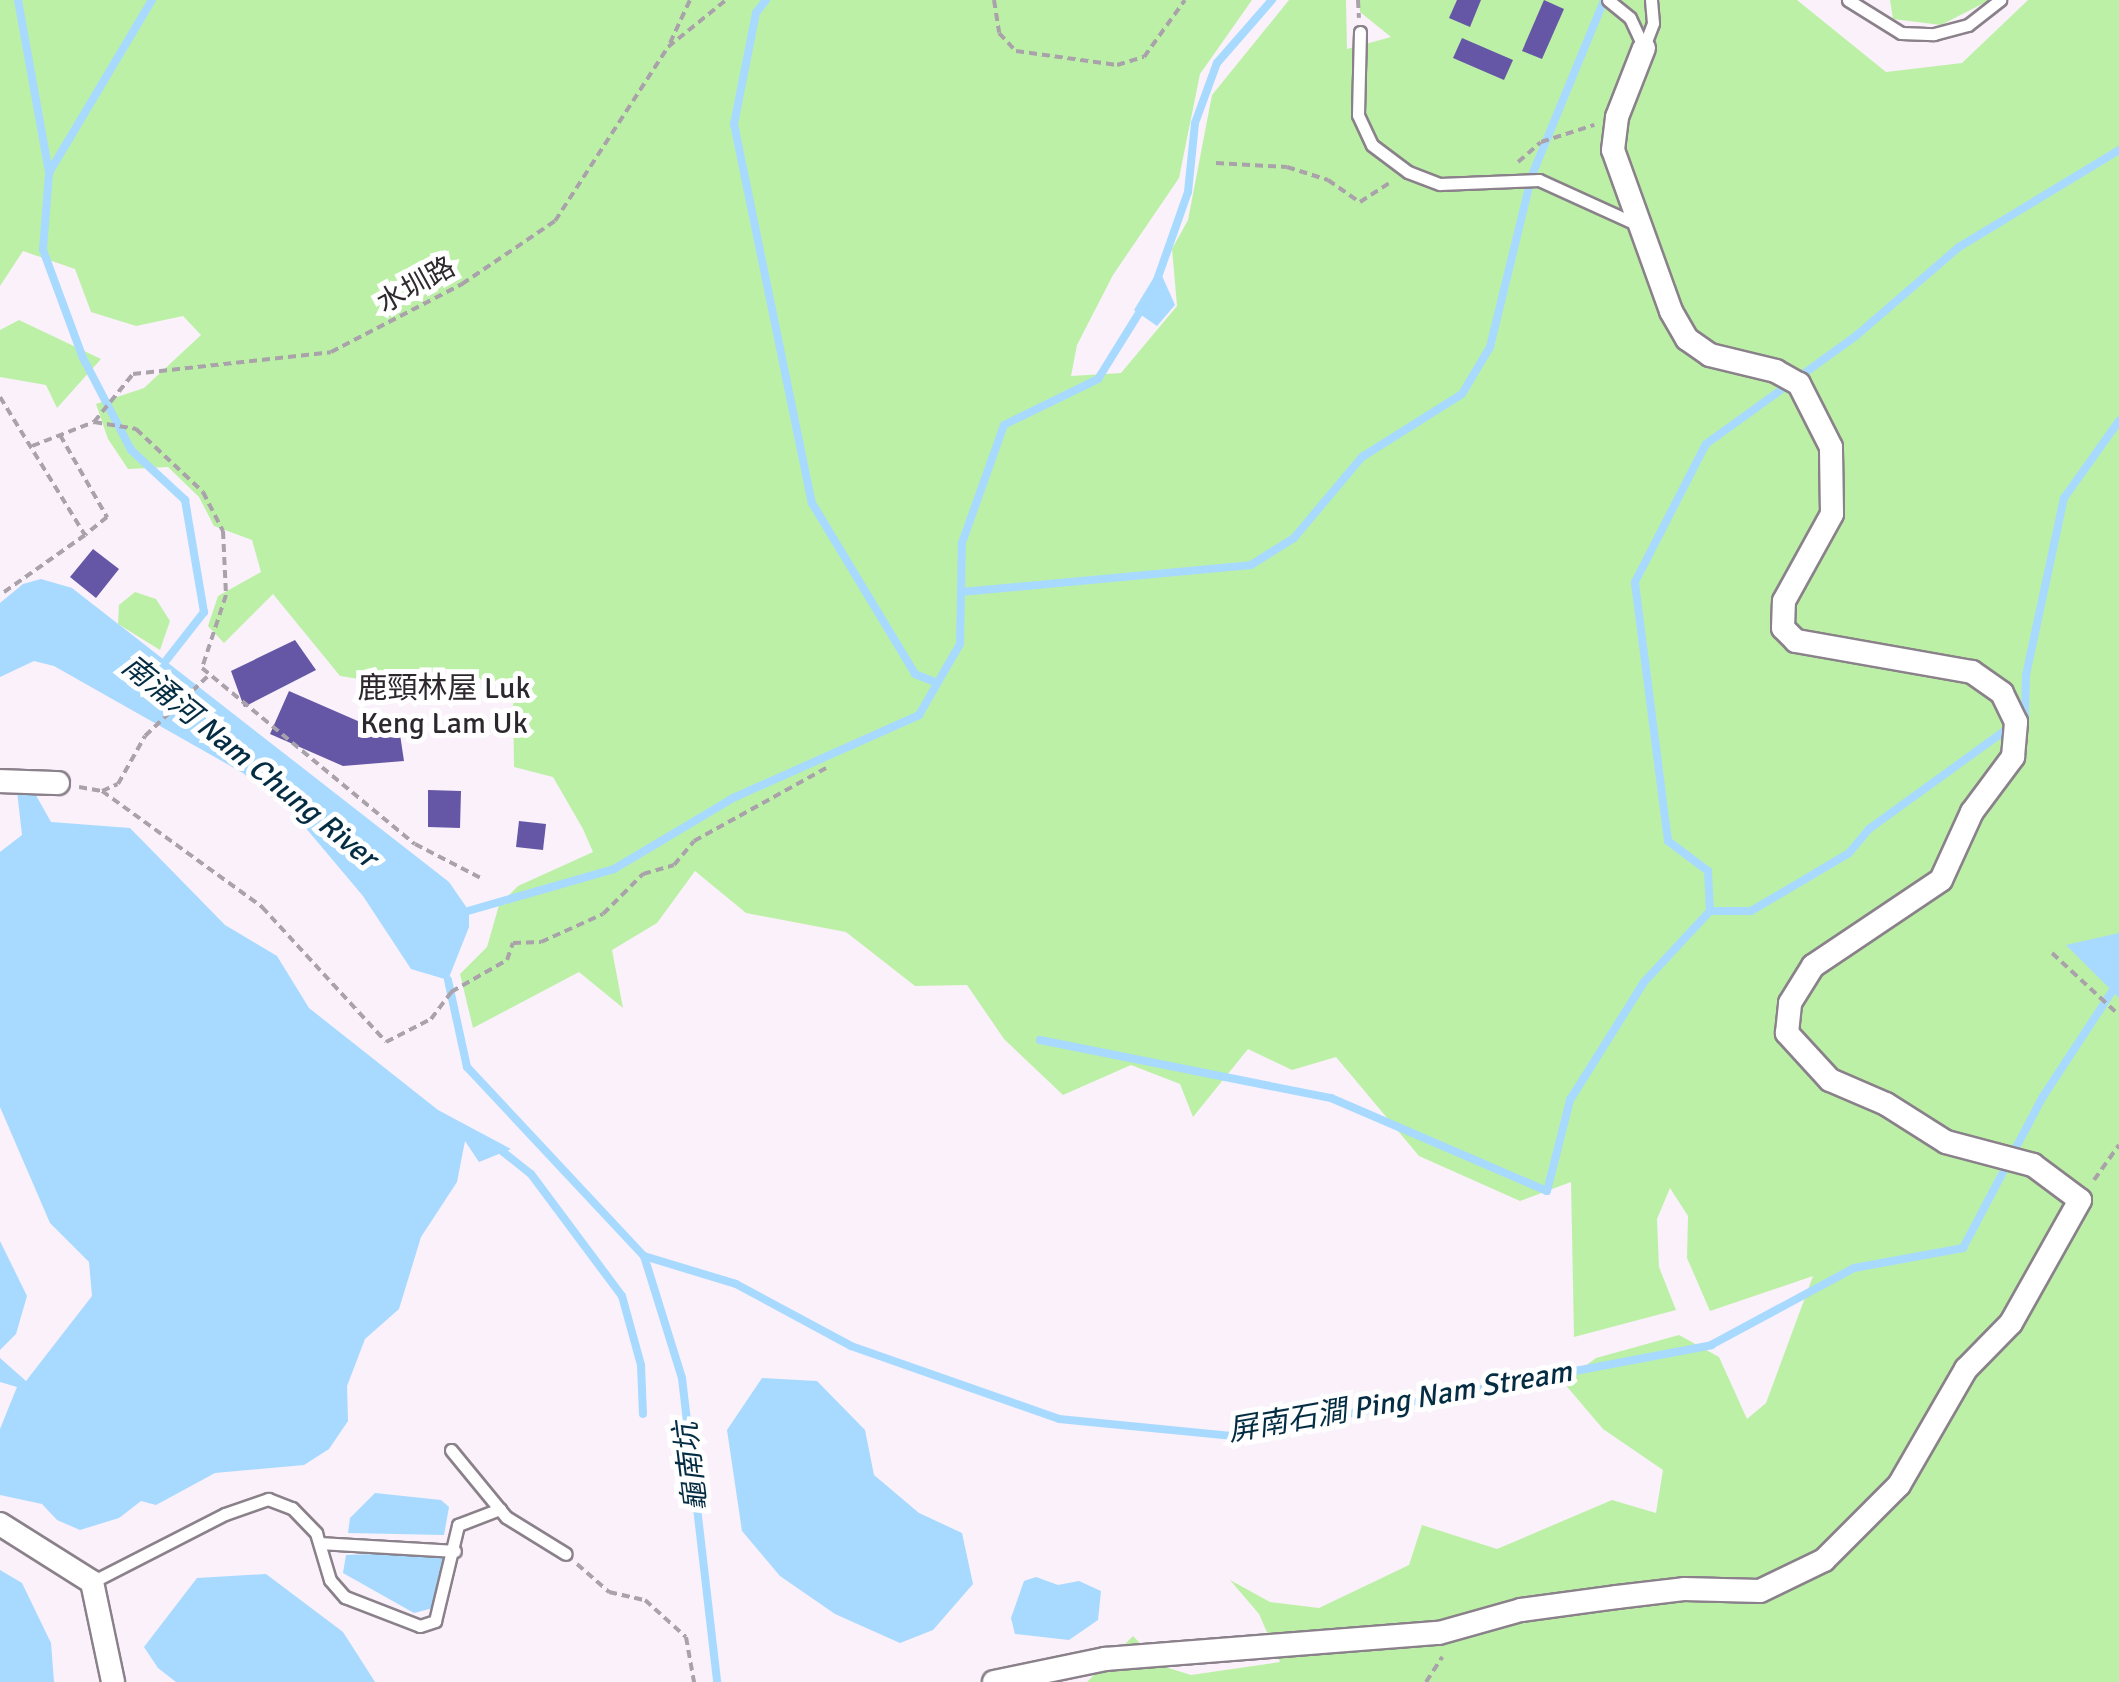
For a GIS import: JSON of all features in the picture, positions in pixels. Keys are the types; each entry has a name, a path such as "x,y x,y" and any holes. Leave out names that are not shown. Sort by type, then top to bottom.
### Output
{"street":[{"path":"994,1682 1105,1659 1439,1633 1521,1610 1684,1589 1760,1591 1824,1560 1898,1485 1966,1369 2011,1323 2080,1200 2033,1165 1946,1142 1886,1104 1830,1080 1787,1034 1799,984 1820,958 1941,880 1972,812 2013,757 2016,722 2002,693 1972,672 1786,634 1784,601 1834,504 1835,462 1813,403 1788,376 1720,360 1687,338 1614,159 1617,117 1644,48"},
{"path":"0,781 58,784"},
{"path":"0,1524 92,1582 113,1682"}],"lane":[{"path":"1608,0 1630,18 1644,48"},
{"path":"1644,48 1653,23 1651,0"},
{"path":"1848,0 1901,34 1934,34 1968,25 2000,0"},
{"path":"1360,32 1358,114 1372,145 1408,172 1440,184 1539,180 1640,226"},
{"path":"451,1450 500,1510 566,1554"},
{"path":"92,1582 225,1514 268,1500 292,1508 320,1544 330,1580 345,1597 420,1626 436,1621 456,1551 458,1525 500,1510"},
{"path":"320,1544 456,1551"}],"path":[{"path":"668,48 690,0"},
{"name":"水圳路","path":"94,422 132,374 332,352 462,284 555,221 668,48 726,0"},
{"path":"994,0 999,33 1016,51 1118,64 1144,57 1185,0"},
{"path":"1493,184 1541,142 1617,117"},
{"path":"1216,163 1287,167 1328,180 1360,202 1408,172"},
{"path":"0,397 85,536"},
{"path":"32,446 94,422 136,428 202,492 223,531 226,595 202,668 415,844 481,878"},
{"path":"0,595 108,516 60,435"},
{"path":"102,791 118,784 145,736 209,675"},
{"path":"58,784 102,791 236,884 386,1042 432,1019 451,992 507,960 513,943 541,942 603,914 643,874 674,865 694,841 830,766"},
{"path":"2052,953 2119,1015"},
{"path":"2080,1200 2119,1144"},
{"path":"566,1554 609,1592 645,1600 686,1637 694,1682"}],"green space":[{"path":"0,0 1252,0 1200,74 1179,178 1113,275 1077,345 1071,376 1121,373 1177,306 1172,249 1188,220 1212,95 1289,0 1346,0 1347,49 1391,37 1360,12 1359,0 1797,0 1886,72 1962,63 2028,0 2119,0 2119,1682 1087,1682 1133,1636 1162,1666 1191,1675 1280,1662 1259,1614 1230,1580 1270,1602 1319,1608 1409,1565 1422,1525 1497,1549 1612,1500 1656,1513 1663,1470 1603,1429 1563,1382 1596,1358 1679,1335 1719,1357 1747,1419 1766,1403 1813,1276 1710,1311 1687,1258 1688,1216 1670,1188 1657,1219 1659,1267 1676,1310 1574,1337 1571,1182 1520,1201 1419,1156 1336,1057 1292,1070 1248,1049 1193,1117 1180,1084 1131,1065 1063,1095 1004,1039 967,985 915,986 846,932 746,913 695,871 657,923 612,950 623,1008 579,972 473,1028 460,974 487,947 499,905 518,886 593,852 583,829 553,777 514,767 513,689 443,668 397,685 340,676 273,594 224,643 208,626 218,596 261,572 252,540 214,526 199,497 168,467 128,469 108,439 96,404 144,388 201,335 183,316 136,326 91,312 75,269 23,251 0,286"},
{"path":"1890,0 1988,1 1941,25 1893,19"},
{"path":"19,320 101,359 57,408 46,385 0,377 0,330"},
{"path":"135,592 156,599 170,621 160,650 118,624 119,605"}],"water":[{"path":"1159,269 1175,305 1157,326 1134,310"},
{"name":"南涌河 Nam Chung River","path":"41,579 72,588 449,882 469,911 469,927 448,980 411,969 363,896 299,820 243,773 54,666 34,661 0,677 0,603 23,584"},
{"path":"33,790 51,822 130,828 225,925 277,956 309,1008 438,1110 511,1149 479,1162 465,1141 457,1182 421,1237 399,1309 365,1339 347,1386 348,1421 329,1449 304,1465 215,1473 156,1505 141,1501 119,1518 80,1530 57,1520 42,1504 0,1495 0,1429 17,1387 0,1382 0,1358 26,1381 92,1296 89,1262 50,1223 0,1107 0,852 22,835 17,791"},
{"path":"2119,933 2119,998 2066,945"},
{"path":"0,1241 27,1296 16,1334 0,1350"},
{"path":"762,1378 817,1381 865,1430 874,1475 919,1513 962,1533 973,1584 933,1630 900,1643 835,1614 780,1576 742,1531 727,1430"},
{"path":"375,1493 441,1500 449,1507 444,1535 348,1533 350,1518"},
{"path":"430,1552 445,1559 433,1608 414,1613 343,1573 346,1555"},
{"path":"0,1570 22,1583 51,1643 54,1682 0,1682"},
{"path":"266,1574 343,1632 375,1682 176,1682 158,1668 144,1647 197,1578"},
{"path":"1036,1577 1058,1585 1079,1581 1101,1591 1098,1620 1069,1640 1015,1634 1011,1618 1024,1581"}],"building":[{"path":"1457,0 1481,0 1470,27 1449,18"},
{"path":"1544,0 1564,9 1542,59 1522,51"},
{"path":"1462,38 1513,60 1504,80 1453,58"},
{"path":"93,549 119,569 96,598 70,577"},
{"path":"295,640 316,670 244,707 231,671"},
{"path":"289,691 367,725 398,721 404,761 343,766 270,734"},
{"path":"428,790 461,791 460,828 428,827"},
{"path":"519,821 546,824 543,850 516,847"}],"waterway":[{"path":"18,0 49,173"},
{"name":"南涌河 Nam Chung River","path":"152,0 49,173 43,250 83,358 131,450 185,500 204,612 161,667"},
{"path":"766,0 756,13 734,124 812,503 915,674 937,683"},
{"path":"1157,280 1188,192 1195,123 1217,63 1272,0"},
{"path":"961,592 1251,565 1294,538 1362,457 1462,394 1490,347 1532,175 1604,0"},
{"path":"1040,1040 1331,1098 1547,1191 1570,1100 1644,982 1710,911 1708,871 1668,841 1635,582 1706,444 1857,335 1959,247 2119,150"},
{"path":"461,913 614,869 733,798 919,715 960,644 962,543 1004,425 1098,379 1141,310"},
{"path":"1710,911 1751,911 1849,853 1869,829 2025,716 2026,675 2064,498 2119,421"},
{"name":"屏南石澗 Ping Nam Stream","path":"448,980 467,1067 644,1256 736,1284 851,1346 1059,1419 1231,1436 1711,1345 1854,1268 1963,1248 2042,1098 2119,981"},
{"path":"497,1147 531,1174 622,1296 641,1365 643,1414"},
{"name":"龜南坑","path":"644,1256 682,1378 717,1682"}],"district":[{"name":"鹿頸林屋 Luk Keng Lam Uk","path":"444,706"}]}
